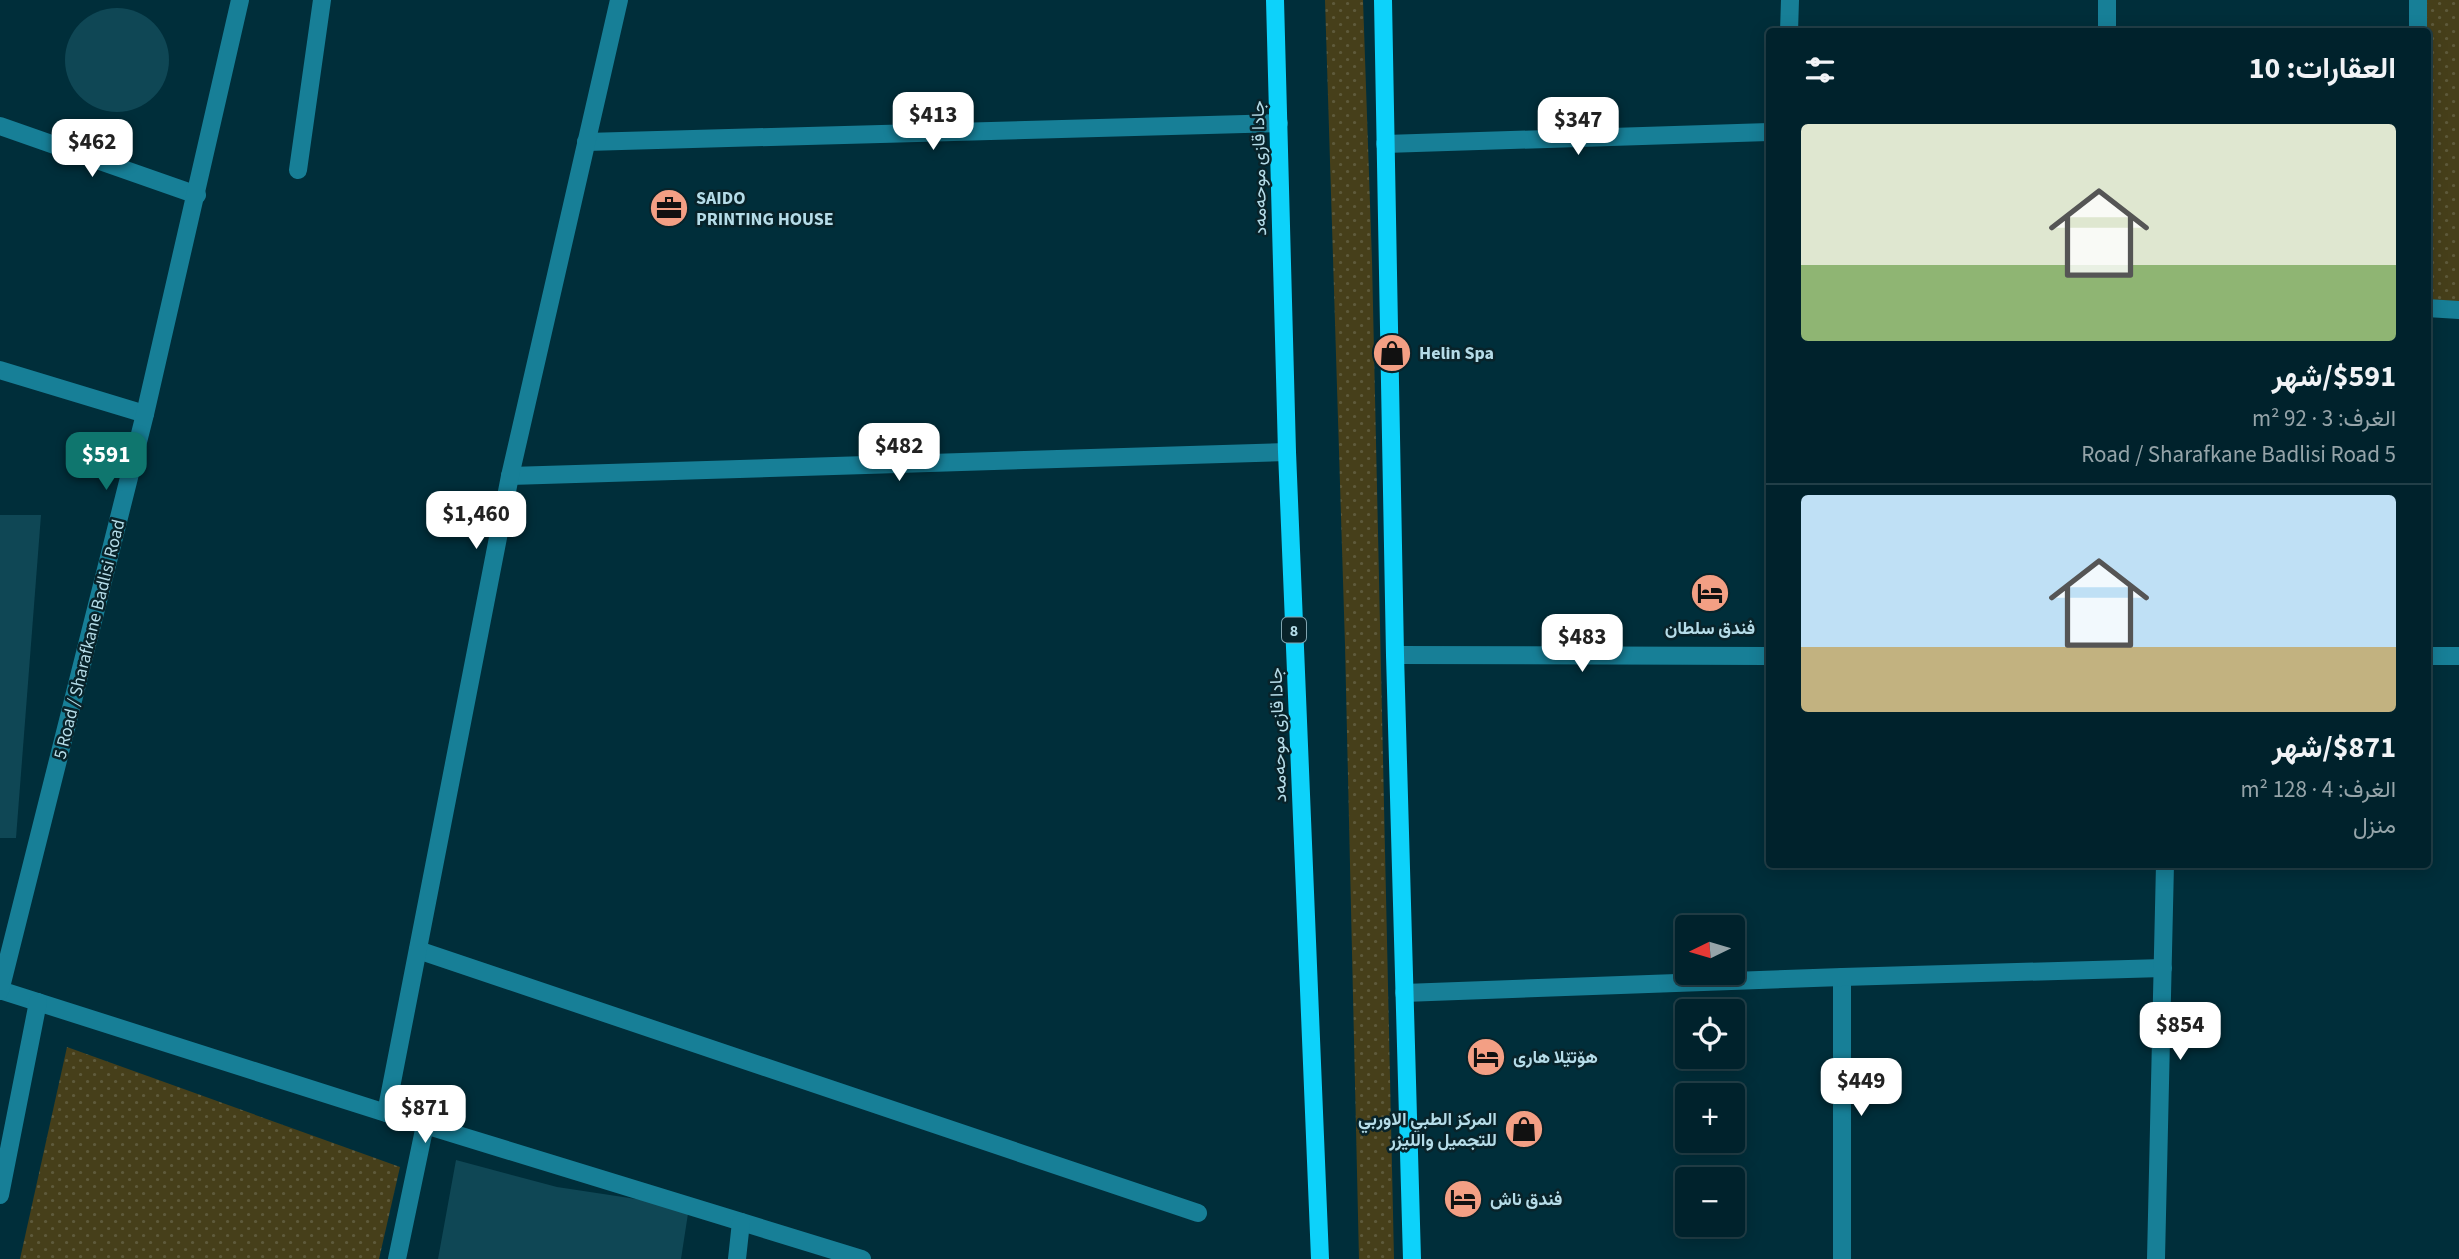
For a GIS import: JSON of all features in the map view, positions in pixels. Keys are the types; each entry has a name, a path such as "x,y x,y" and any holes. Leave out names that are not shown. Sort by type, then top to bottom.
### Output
{"main road":[{"name":"جادا قازی موحەمەد","path":"1275,0 1287,452 1321,1259"},
{"path":"1382,0 1395,654 1412,1259"}],"street":[{"name":"5 Road / Sharafkane Badlisi Road","path":"0,990 145,414 240,0"},
{"path":"298,170 323,0"},
{"path":"386,1112 510,476 619,0"},
{"path":"1789,28 1790,0"},
{"path":"2107,0 2107,28"},
{"path":"2418,0 2418,28"},
{"path":"586,142 1279,123"},
{"path":"0,126 197,195"},
{"path":"1385,144 1766,132"},
{"path":"2431,309 2459,310"},
{"path":"0,370 145,414"},
{"path":"510,476 1287,452"},
{"path":"1395,654 1766,656"},
{"path":"2431,656 2459,656"},
{"path":"2156,1259 2165,868"},
{"path":"418,950 1199,1213"},
{"path":"1404,993 2163,968"},
{"path":"1842,977 1842,1259"},
{"path":"0,990 425,1125 862,1259"},
{"path":"0,1195 38,1002"},
{"path":"397,1259 425,1125"},
{"path":"737,1259 741,1222"}],"shaded area":[{"path":"1325,0 1363,0 1372,261 1394,1259 1359,1259 1345,645"},
{"path":"2418,0 2459,0 2459,310 2431,308 2431,28 2418,28"},
{"path":"67,1047 400,1167 379,1259 20,1259"}],"building":[{"path":"117,8 137,12 154,23 165,40 169,60 165,80 154,97 137,108 117,112 97,108 80,97 69,80 65,60 69,40 80,23 97,12"},
{"path":"0,515 41,515 16,838 0,838"},
{"path":"456,1160 557,1187 689,1207 681,1259 438,1259"}],"place":[{"name":"SAIDO PRINTING HOUSE","path":"669,208"},
{"name":"Helin Spa","path":"1392,353"},
{"name":"فندق سلطان","path":"1710,593"},
{"name":"هۆتێلا هاری","path":"1486,1057"},
{"name":"المركز الطبي الاوربي للتجميل والليزر","path":"1524,1129"},
{"name":"فندق ناش","path":"1463,1199"}]}
